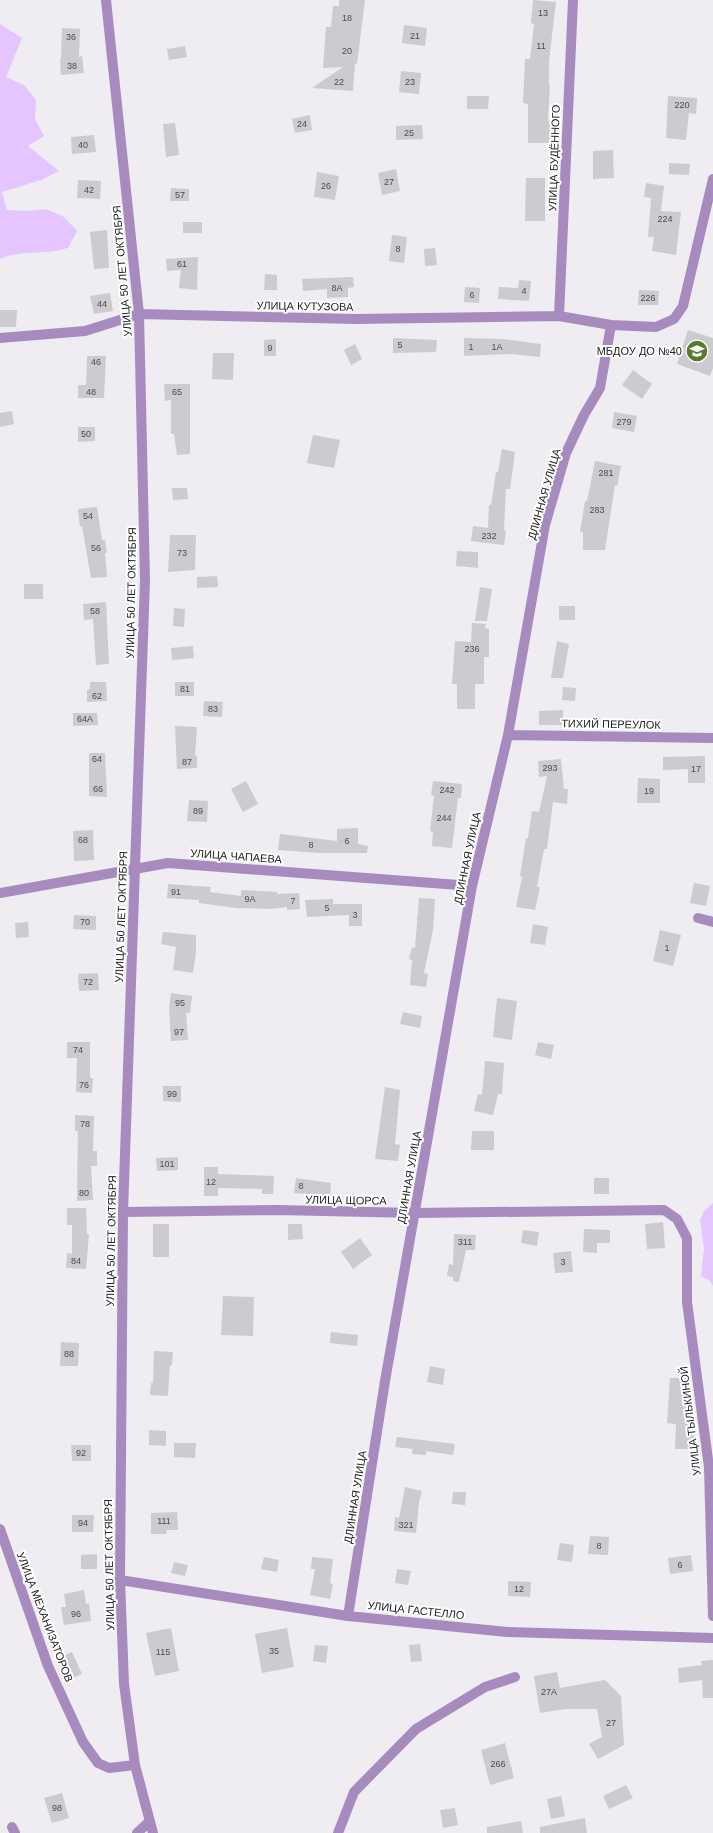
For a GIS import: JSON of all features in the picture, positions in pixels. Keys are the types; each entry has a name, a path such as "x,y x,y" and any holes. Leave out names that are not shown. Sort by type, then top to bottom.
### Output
{"street":[{"name":"УЛИЦА 50 ЛЕТ ОКТЯБРЯ","path":"106,0 139,314 145,580 123,1212 120,1580 124,1684 135,1765 153,1833"},
{"name":"УЛИЦА БУДЁННОГО","path":"559,316 573,0"},
{"path":"611,325 656,327 674,319 683,306 713,178"},
{"name":"УЛИЦА КУТУЗОВА","path":"0,338 85,331 139,314 357,319 559,316 611,325"},
{"name":"ДЛИННАЯ УЛИЦА","path":"348,1616 385,1381 472,886 508,734 545,525 566,453 584,415 600,388 611,325"},
{"name":"ТИХИЙ ПЕРЕУЛОК","path":"508,734 713,738"},
{"name":"УЛИЦА ЧАПАЕВА","path":"0,892 135,870 168,862 472,886"},
{"path":"698,918 713,922"},
{"name":"УЛИЦА ЩОРСА","path":"123,1212 278,1210 415,1213 664,1210"},
{"name":"УЛИЦА ТЫЛЬКИНОЙ","path":"664,1210 678,1219 687,1238 687,1302 709,1467 713,1616"},
{"name":"УЛИЦА МЕХАНИЗАТОРОВ","path":"0,1529 48,1666 83,1742 98,1763 109,1768 135,1765"},
{"name":"УЛИЦА ГАСТЕЛЛО","path":"120,1580 348,1616 507,1632 713,1638"},
{"path":"338,1833 354,1792 416,1729 485,1688 515,1677"},
{"path":"137,1833 149,1822"}],"shaded area":[{"path":"0,24 22,38 6,77 24,85 36,100 35,119 44,136 28,146 59,171 41,180 2,192 7,210 27,211 46,209 64,217 77,231 68,248 50,252 17,254 0,259"},
{"path":"713,1203 713,1286 709,1280 701,1276 704,1248 700,1220 704,1211"}],"building":[{"path":"339,0 365,0 357,64 355,63 353,91 312,88 343,67 323,68 326,27 331,27 333,6 339,6"},
{"path":"533,0 556,2 549,61 550,85 548,121 553,121 553,143 528,143 528,104 523,103 525,59 530,59 534,24 531,23"},
{"path":"404,25 427,28 425,46 402,43"},
{"path":"62,28 80,29 79,57 82,56 84,73 61,75 60,59"},
{"path":"185,46 187,57 169,60 167,49"},
{"path":"401,71 421,73 419,94 399,92"},
{"path":"467,96 489,96 488,109 467,109"},
{"path":"668,96 697,98 696,114 689,113 686,140 666,138"},
{"path":"310,115 312,130 295,133 292,119"},
{"path":"175,123 179,155 166,157 163,124"},
{"path":"422,125 423,139 396,140 396,126"},
{"path":"94,135 96,152 72,154 71,137"},
{"path":"613,150 614,178 593,179 593,151"},
{"path":"669,163 690,164 689,175 669,174"},
{"path":"396,169 400,191 382,195 378,173"},
{"path":"317,172 339,176 335,200 314,197"},
{"path":"526,178 545,178 545,221 525,221"},
{"path":"78,180 101,181 100,199 77,198"},
{"path":"646,183 664,186 661,211 681,212 676,255 652,251 654,237 648,237 651,198 644,197"},
{"path":"171,188 189,189 189,201 170,201"},
{"path":"183,222 202,222 202,233 183,233"},
{"path":"107,230 109,268 94,269 90,232"},
{"path":"392,235 407,237 404,263 389,261"},
{"path":"435,248 437,265 425,266 424,249"},
{"path":"198,257 197,290 179,288 181,270 167,271 166,259"},
{"path":"265,274 277,275 277,290 264,290"},
{"path":"353,277 354,287 348,288 348,297 327,298 327,289 303,291 302,279"},
{"path":"519,280 531,281 529,301 498,299 499,287 518,288"},
{"path":"465,287 480,288 479,303 464,302"},
{"path":"639,290 659,291 658,305 638,305"},
{"path":"110,293 113,311 94,314 90,296"},
{"path":"0,310 17,310 16,327 0,327"},
{"name":"МБДОУ ДО №40","path":"688,330 713,338 713,368 710,376 677,364"},
{"path":"393,338 437,340 436,352 393,353"},
{"path":"464,338 503,339 541,344 540,357 511,354 464,356"},
{"path":"276,339 276,356 264,356 264,340"},
{"path":"355,344 362,359 351,365 344,350"},
{"path":"213,353 234,353 233,380 212,379"},
{"path":"87,356 106,356 104,398 78,398 78,385 86,385"},
{"path":"633,370 652,384 642,399 622,385"},
{"path":"164,384 190,384 190,454 177,455 174,434 171,434 171,400 165,401"},
{"path":"12,411 14,424 0,427 0,413"},
{"path":"614,412 637,416 634,432 612,428"},
{"path":"78,427 95,427 95,441 78,442"},
{"path":"313,435 340,440 334,468 307,463"},
{"path":"502,449 515,452 510,489 506,489 504,530 506,531 504,545 471,541 473,526 488,528 489,505 491,505 496,472 498,472"},
{"path":"595,461 621,466 617,486 615,485 605,550 583,550 583,532 580,532 585,501 587,501"},
{"path":"172,488 187,488 188,499 173,500"},
{"path":"97,507 102,540 105,540 107,553 105,553 107,577 91,578 82,526 80,527 78,509"},
{"path":"170,535 196,535 195,570 168,572"},
{"path":"457,551 478,552 478,568 456,566"},
{"path":"217,576 218,587 197,588 197,577"},
{"path":"24,584 43,584 43,599 24,599"},
{"path":"480,587 492,589 487,621 475,621"},
{"path":"106,602 109,664 96,665 93,619 84,620 83,604"},
{"path":"559,606 575,606 575,620 559,620"},
{"path":"174,608 185,609 184,627 173,626"},
{"path":"472,623 486,624 485,628 489,629 489,657 484,657 484,684 475,684 475,709 457,709 457,684 452,684 455,641 471,642"},
{"path":"557,641 569,644 563,678 551,678"},
{"path":"193,646 194,658 172,660 171,648"},
{"path":"90,682 106,682 107,701 87,702 87,690 90,689"},
{"path":"175,682 194,682 194,696 175,696"},
{"path":"563,687 576,688 575,701 562,700"},
{"path":"204,701 223,702 222,717 203,716"},
{"path":"563,710 563,725 539,725 539,711"},
{"path":"73,713 97,713 98,725 73,726"},
{"path":"175,726 197,727 195,756 197,755 197,768 177,769"},
{"path":"89,753 105,753 107,797 89,796"},
{"path":"705,756 705,783 688,783 688,769 663,770 663,757"},
{"path":"561,759 564,789 568,789 567,804 553,802 547,849 544,849 537,887 540,887 535,910 516,907 522,877 520,876 526,838 528,838 532,811 539,812 547,776 539,777 538,761"},
{"path":"638,778 660,779 660,803 637,803"},
{"path":"246,781 258,804 243,812 231,789"},
{"path":"433,781 462,784 461,798 458,798 452,848 432,846 433,832 430,831 434,796 431,795"},
{"path":"189,800 208,801 207,822 187,821"},
{"path":"358,828 358,844 368,846 367,853 319,853 278,850 280,834 337,841 337,829"},
{"path":"93,830 94,860 74,861 73,831"},
{"path":"694,883 710,886 706,906 690,903"},
{"path":"168,884 211,887 210,892 241,896 241,890 277,892 277,894 299,893 300,909 287,910 287,907 271,909 236,908 199,903 199,900 167,898"},
{"path":"419,898 435,899 433,930 424,973 428,974 426,987 410,985 412,960 409,959 412,947 415,948"},
{"path":"333,899 333,904 362,904 362,926 349,926 349,915 307,917 305,900"},
{"path":"74,915 96,916 96,930 73,929"},
{"path":"28,922 29,937 16,938 15,923"},
{"path":"533,924 548,927 545,945 530,943"},
{"path":"660,930 681,935 673,966 653,961"},
{"path":"163,932 196,935 196,952 193,973 173,970 176,947 161,944"},
{"path":"98,973 99,990 79,991 78,974"},
{"path":"171,993 192,996 190,1013 186,1013 188,1040 171,1041 169,1009"},
{"path":"497,998 517,1001 512,1040 493,1037"},
{"path":"403,1012 422,1016 420,1028 400,1024"},
{"path":"67,1042 90,1042 90,1078 93,1078 92,1093 76,1092 77,1058 67,1058"},
{"path":"538,1042 554,1045 551,1059 535,1055"},
{"path":"485,1061 504,1063 502,1094 498,1094 493,1115 474,1111 478,1094 482,1095"},
{"path":"163,1086 181,1086 181,1102 163,1101"},
{"path":"385,1087 400,1090 395,1144 400,1145 398,1161 375,1159"},
{"path":"75,1115 94,1116 93,1151 97,1151 97,1166 91,1166 93,1200 77,1201 78,1131 75,1131"},
{"path":"472,1131 494,1131 494,1150 471,1150"},
{"path":"178,1157 178,1170 157,1171 156,1158"},
{"path":"204,1167 218,1167 218,1174 274,1176 273,1194 262,1194 262,1189 218,1188 218,1196 204,1196"},
{"path":"296,1178 331,1183 330,1196 294,1193"},
{"path":"594,1178 609,1178 609,1194 594,1194"},
{"path":"67,1208 86,1208 87,1234 89,1234 86,1269 66,1268 67,1253 72,1254 72,1225 67,1225"},
{"path":"663,1222 665,1248 647,1249 645,1224"},
{"path":"153,1224 169,1224 169,1257 153,1257"},
{"path":"288,1224 302,1224 303,1239 288,1240"},
{"path":"584,1229 610,1230 610,1243 597,1243 597,1253 583,1252"},
{"path":"523,1230 539,1232 537,1246 521,1243"},
{"path":"454,1234 476,1235 475,1250 466,1250 459,1282 453,1281 453,1277 447,1276 449,1264 453,1265"},
{"path":"360,1238 372,1255 353,1269 341,1252"},
{"path":"571,1251 573,1272 555,1273 553,1253"},
{"path":"223,1296 254,1297 253,1336 221,1335"},
{"path":"331,1332 358,1335 357,1346 330,1343"},
{"path":"61,1342 79,1343 78,1366 60,1366"},
{"path":"154,1351 173,1352 172,1365 170,1365 168,1396 150,1395 151,1383 153,1383"},
{"path":"430,1366 445,1369 443,1385 427,1382"},
{"path":"670,1378 686,1378 685,1406 693,1406 693,1449 675,1449 676,1424 667,1423"},
{"path":"149,1430 166,1431 166,1446 149,1445"},
{"path":"397,1437 455,1444 453,1455 426,1451 426,1455 412,1454 413,1449 395,1447"},
{"path":"174,1443 196,1443 195,1458 174,1457"},
{"path":"71,1445 91,1445 91,1461 72,1461"},
{"path":"405,1487 422,1491 419,1502 416,1533 394,1531 395,1517 399,1518"},
{"path":"453,1492 466,1492 465,1505 452,1504"},
{"path":"177,1512 178,1530 167,1530 166,1534 151,1534 151,1513"},
{"path":"72,1515 94,1515 93,1532 72,1532"},
{"path":"590,1536 609,1537 608,1555 588,1554"},
{"path":"560,1543 574,1545 572,1562 557,1560"},
{"path":"97,1554 97,1569 81,1569 81,1555"},
{"path":"691,1555 693,1571 670,1574 668,1558"},
{"path":"264,1557 279,1560 277,1572 261,1569"},
{"path":"312,1557 333,1559 330,1583 333,1584 330,1599 310,1595 315,1569 311,1569"},
{"path":"174,1562 188,1565 185,1576 171,1573"},
{"path":"397,1569 411,1571 408,1585 395,1583"},
{"path":"508,1581 531,1582 530,1597 508,1596"},
{"path":"84,1590 86,1604 89,1603 91,1621 64,1625 61,1607 66,1607 64,1594"},
{"path":"171,1628 179,1671 155,1676 146,1633"},
{"path":"287,1628 294,1667 262,1673 255,1634"},
{"path":"420,1644 422,1661 411,1662 409,1645"},
{"path":"315,1645 328,1646 326,1663 313,1661"},
{"path":"72,1652 82,1674 71,1679 61,1657"},
{"path":"713,1660 713,1698 703,1698 702,1680 679,1683 678,1668 702,1665 701,1661"},
{"path":"557,1672 560,1688 605,1680 621,1696 624,1745 598,1759 589,1744 602,1737 597,1709 565,1709 540,1713 534,1676"},
{"path":"505,1743 514,1778 490,1785 481,1750"},
{"path":"626,1785 633,1798 609,1809 603,1796"},
{"path":"62,1793 69,1818 52,1823 44,1798"},
{"path":"561,1796 565,1816 551,1819 547,1799"},
{"path":"455,1808 458,1825 443,1828 440,1810"},
{"path":"585,1818 587,1833 540,1833 540,1827"},
{"path":"521,1821 523,1833 487,1833 487,1827"}],"place":[{"name":"МБДОУ ДО №40","path":"697,351"}]}
